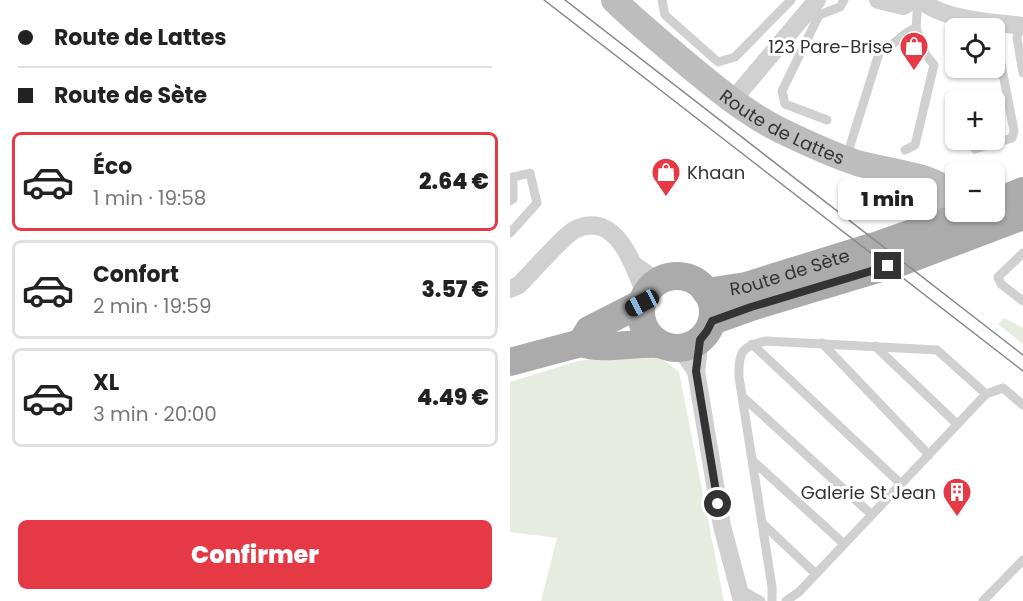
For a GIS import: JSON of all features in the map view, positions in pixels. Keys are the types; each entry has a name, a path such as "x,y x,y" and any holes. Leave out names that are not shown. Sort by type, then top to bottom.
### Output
{"main road":[{"path":"1005,198 1023,191"},
{"name":"Route de Sète","path":"510,362 581,343 592,347 688,338 751,307 904,261 1023,216"},
{"name":"Route de Sète","path":"706,292 746,286 946,222"},
{"path":"672,276 687,277 698,283 706,292 713,311 688,338 650,336 643,326 640,315 648,293 672,276"},
{"name":"Route de Sète","path":"581,343 589,330 648,293"}],"street":[{"name":"Route de Lattes","path":"614,0 732,101 759,119 786,134 839,156 880,169 934,181 942,186 946,195 946,213 941,224"},
{"path":"732,101 817,0"},
{"path":"878,0 903,6 918,0 929,8 969,18"},
{"path":"1005,23 1021,25"},
{"path":"510,289 519,285 574,230 589,225 607,228 620,241 648,293"},
{"path":"688,338 696,371 722,526 740,595"}],"lane":[{"path":"662,0 665,15 718,62 735,57 790,0"},
{"path":"827,120 785,104 782,92 819,15 840,7 844,0"},
{"path":"905,150 915,145 934,65 926,55 916,28 918,0"},
{"path":"1021,25 1017,38 1023,73"},
{"path":"850,146 880,50 893,46 904,32 916,28"},
{"path":"1004,78 1014,131 1012,138 1005,140"},
{"path":"510,201 513,199 511,177 530,173 537,203 512,229"},
{"path":"1023,253 998,277 1002,284 1023,302"},
{"path":"772,601 772,587 738,361 741,352 752,344 766,341 937,350 986,394"},
{"path":"752,344 901,484"},
{"path":"822,344 929,455"},
{"path":"875,346 957,424"},
{"path":"786,601 799,592 986,394 1003,388 1023,405"},
{"path":"743,397 872,515"},
{"path":"753,461 844,544"},
{"path":"762,523 816,574"},
{"path":"983,601 1023,560"},
{"path":"740,595 761,601"}],"shaded area":[{"path":"1004,318 1023,328 1023,344 998,324"},
{"path":"634,353 658,356 679,372 724,601 541,601 557,538 510,532 510,382 578,361"}],"tram line":[{"path":"544,0 1023,371"},
{"path":"565,0 1023,355"}],"place":[{"name":"123 Pare-Brise","path":"914,72"},
{"name":"Khaan","path":"666,198"},
{"name":"Galerie St Jean","path":"957,518"}],"route":[{"path":"718,504 696,371 700,340 712,321 888,266"}]}
